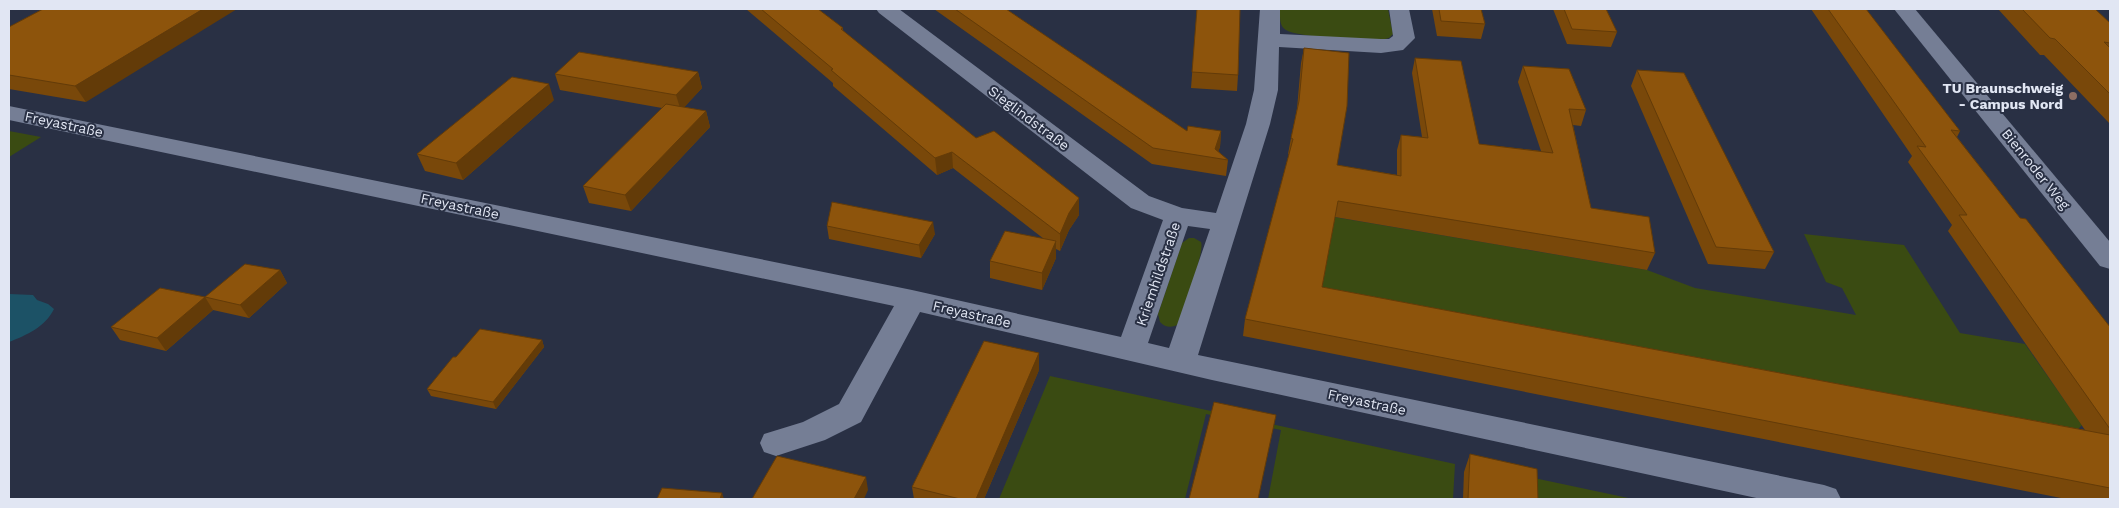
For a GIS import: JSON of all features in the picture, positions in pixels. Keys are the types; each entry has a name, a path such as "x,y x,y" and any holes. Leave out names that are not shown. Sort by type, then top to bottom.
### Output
{"street":[{"name":"Sieglindstraße","path":"886,9 1140,202 1178,216"},
{"path":"1180,362 1258,124 1266,90 1270,40 1270,9"},
{"path":"1270,40 1381,46 1395,45 1404,38 1398,9"},
{"name":"Bienroder Weg","path":"1904,9 2110,260"},
{"name":"Freyastraße","path":"9,112 912,300 1180,362 1824,499"},
{"name":"Kriemhildstraße","path":"1131,350 1178,216 1227,223"},
{"path":"776,443 814,431 850,413 912,300"}],"green space":[{"path":"1280,9 1388,9 1393,34 1389,38 1381,40 1331,38 1293,33 1282,26"},
{"path":"9,131 41,137 9,157"},
{"path":"1334,217 1647,270 1695,288 1856,315 1842,288 1826,282 1804,234 1904,245 1960,333 2025,344 2082,425 2063,445 1319,303"},
{"path":"1189,238 1194,238 1201,242 1200,257 1179,324 1171,327 1160,322 1158,314 1182,243"},
{"path":"1050,376 1455,464 1453,499 1268,499 1281,430 1206,414 1185,499 999,499"},
{"path":"1534,478 1633,499 1534,499"}],"water":[{"path":"9,294 33,295 37,300 48,304 54,309 41,326 9,342"}],"building":[{"path":"43,9 203,9 75,86 9,75 9,27"},
{"path":"761,9 818,9 976,138 994,131 1079,198 1069,213 1060,234 952,152 935,158"},
{"path":"955,9 1006,9 1187,131 1188,126 1221,131 1215,149 1228,160 1153,148"},
{"path":"1197,9 1240,9 1238,75 1192,72"},
{"path":"1439,9 1481,9 1485,24 1441,21"},
{"path":"1564,9 1606,9 1617,32 1572,29"},
{"path":"1828,9 1866,9 1960,131 1951,130 2020,218 2026,219 2110,327 2110,429 1959,215 1967,215 1917,146 1926,147"},
{"path":"2022,9 2095,9 2110,23 2110,43 2104,42 2110,48 2110,94 2055,39 2050,38"},
{"path":"1304,48 1349,53 1347,106 1337,165 1401,176 1401,135 1428,138 1415,58 1461,61 1479,144 1553,153 1523,66 1569,69 1586,110 1569,109 1591,208 1649,217 1655,253 1338,201 1322,287 2110,435 2110,488 1245,319 1293,139 1291,138 1299,101"},
{"path":"579,52 698,72 676,95 555,74"},
{"path":"1637,70 1684,73 1774,252 1716,247"},
{"path":"512,77 549,84 456,163 417,154"},
{"path":"666,104 706,111 625,195 583,186"},
{"path":"832,202 933,222 919,245 827,226"},
{"path":"1005,231 1056,241 1042,273 990,261"},
{"path":"245,264 280,270 240,305 205,297"},
{"path":"160,288 205,297 157,338 111,327"},
{"path":"480,329 542,340 493,402 427,389 453,357 456,357"},
{"path":"984,341 1039,353 976,499 960,499 912,487"},
{"path":"1214,402 1276,415 1258,499 1189,499"},
{"path":"1470,454 1537,469 1538,499 1468,499"},
{"path":"777,456 866,477 854,499 752,499"},
{"path":"662,488 722,493 720,499 657,499"}],"place":[{"name":"TU Braunschweig - Campus Nord","path":"2073,96"}]}
